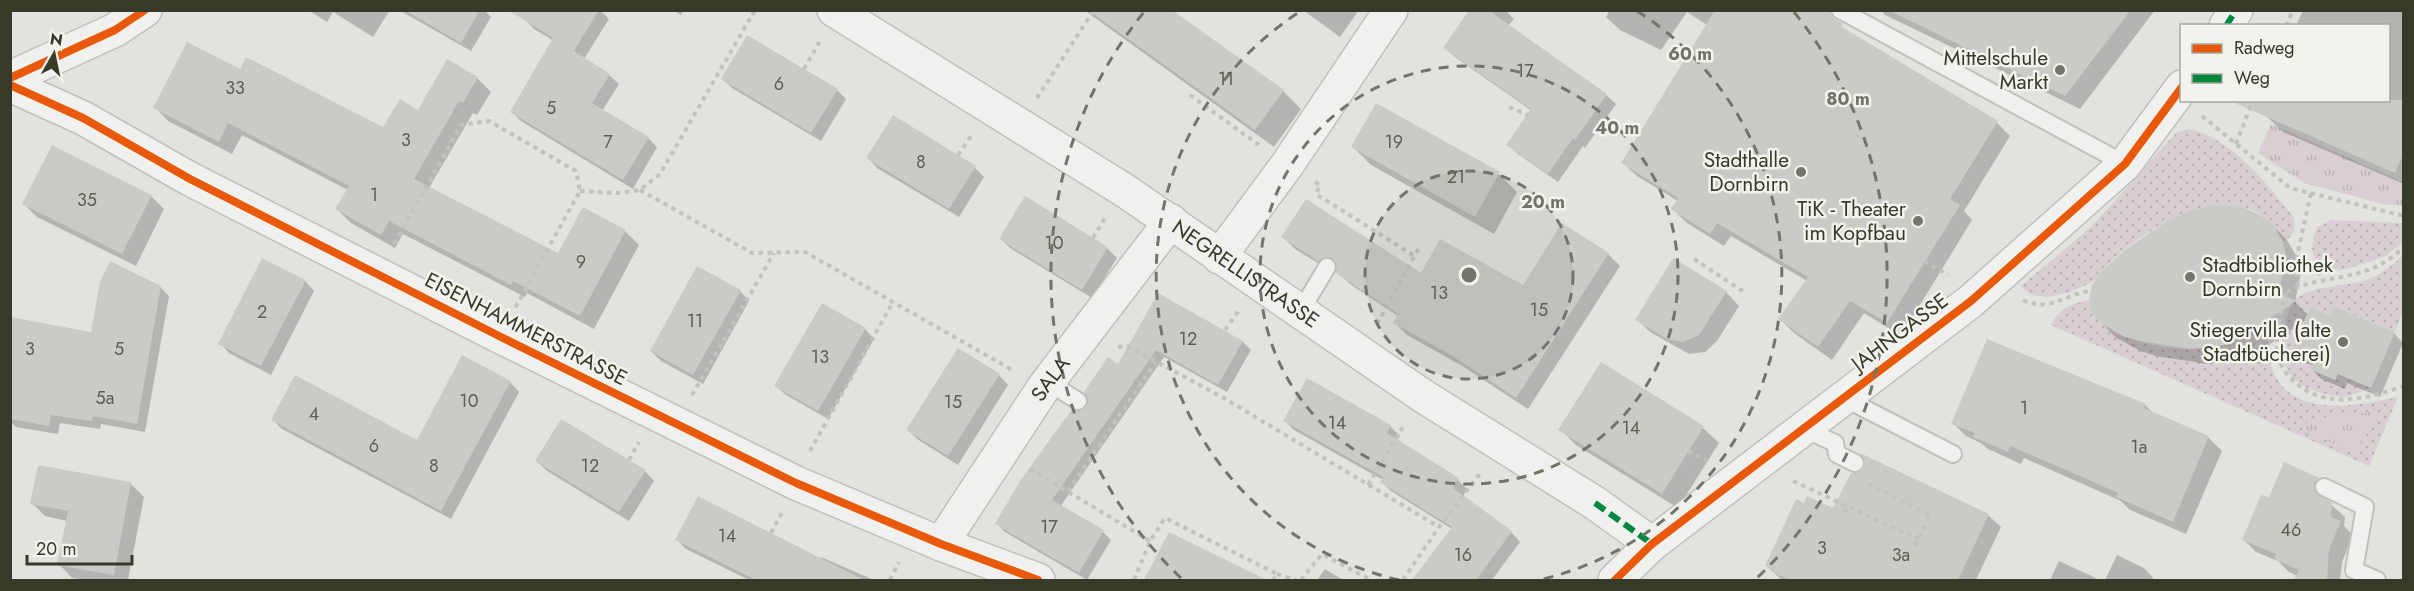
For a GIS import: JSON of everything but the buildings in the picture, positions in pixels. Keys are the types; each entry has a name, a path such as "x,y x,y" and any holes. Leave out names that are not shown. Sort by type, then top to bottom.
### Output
{"street":[{"path":"10,78 115,30 145,10"},
{"name":"NEGRELLISTRASSE","path":"834,10 1020,123 1171,221 1218,256 1423,396 1595,503 1652,544"},
{"path":"1218,256 1287,165 1390,10"},
{"path":"2227,24 2236,10"},
{"name":"EISENHAMMERSTRASSE","path":"10,85 83,118 201,184 796,483 940,544 1038,580"},
{"name":"JAHNGASSE","path":"1615,580 1652,544 1971,301 2125,164 2180,88"},
{"name":"SALA","path":"940,544 1046,385 1171,221"}],"lane":[{"path":"1840,10 2125,164"},
{"path":"1300,312 1327,267"},
{"path":"1046,385 1078,401"},
{"path":"1844,398 1953,454"},
{"path":"1804,429 1835,443 1837,454 1855,463"},
{"path":"2324,487 2365,507 2354,570 2377,580"}],"path":[{"path":"580,191 617,193 640,190 660,174 755,10"},
{"path":"2287,24 2293,10"},
{"path":"1020,123 1092,13"},
{"path":"804,69 811,55"},
{"path":"1190,95 1287,165 1320,185 1316,194 1413,255"},
{"path":"2236,144 2252,102"},
{"path":"1509,107 1528,115"},
{"path":"2201,115 2290,188 2403,216"},
{"path":"392,248 461,125 489,121 576,171 580,191 513,311"},
{"path":"640,190 752,253 805,252 893,303 1046,385"},
{"path":"2298,286 2296,257 2311,193"},
{"path":"1376,325 1420,246"},
{"path":"2278,294 2286,293 2298,286 2379,267 2403,247"},
{"path":"687,404 774,252"},
{"path":"2296,257 2313,265 2324,281"},
{"path":"1694,259 1744,292"},
{"path":"1924,261 1936,268"},
{"path":"1987,286 2034,305 2050,305 2090,291"},
{"path":"2286,293 2277,340 2277,355 2281,366 2291,379 2307,392 2320,398 2333,400 2378,394 2403,386"},
{"path":"808,453 893,303"},
{"path":"1225,330 1232,320"},
{"path":"1072,350 1127,346 1222,397 1439,527"},
{"path":"1068,491 1156,362"},
{"path":"1368,485 1408,418"},
{"path":"1001,451 1150,541"},
{"path":"1757,464 1918,540"},
{"path":"1403,580 1439,527 1485,468"},
{"path":"1844,513 1848,506"},
{"path":"1134,580 1150,541 1166,518 1277,574 1296,580"},
{"path":"1301,580 1322,554 1371,580"},
{"path":"1273,580 1277,574"}],"green space":[{"path":"2271,124 2403,182 2403,205 2387,205 2304,183 2258,153"},
{"path":"2189,129 2221,142 2259,176 2293,216 2294,228 2290,237 2283,242 2269,221 2251,210 2230,205 2208,207 2185,214 2143,236 2122,252 2096,279 2076,289 2045,297 2027,292 2021,286 2091,227 2177,132"},
{"path":"2331,220 2403,223 2403,242 2386,256 2344,270 2321,268 2313,253 2313,239 2317,227"},
{"path":"2403,255 2403,311 2395,332 2333,306 2329,315 2310,307 2291,351 2314,361 2311,370 2335,380 2338,374 2371,388 2342,397 2314,391 2303,386 2288,372 2282,352 2285,324 2296,299 2310,291 2370,279"},
{"path":"2089,300 2096,319 2116,333 2154,345 2189,349 2244,336 2262,322 2275,303 2268,349 2274,372 2284,388 2299,399 2337,406 2398,397 2369,466 2051,325 2057,315 2066,308"},
{"path":"2378,411 2357,454 2303,430 2309,419"}],"marked path":[{"path":"2227,24 2236,10"},
{"path":"1595,503 1652,544"}],"cycle path":[{"path":"10,78 115,30 145,10"},
{"path":"10,85 83,118 190,179 796,483 941,544 1038,580"},
{"path":"1615,580 1652,544 1971,301 2125,164 2180,90"}],"place":[{"name":"Mittelschule Markt","path":"2060,70"},
{"name":"Stadthalle Dornbirn","path":"1801,172"},
{"name":"TiK - Theater im Kopfbau","path":"1918,221"},
{"name":"Stadtbibliothek Dornbirn","path":"2190,277"},
{"name":"Stiegervilla (alte Stadtbücherei)","path":"2343,342"}]}
